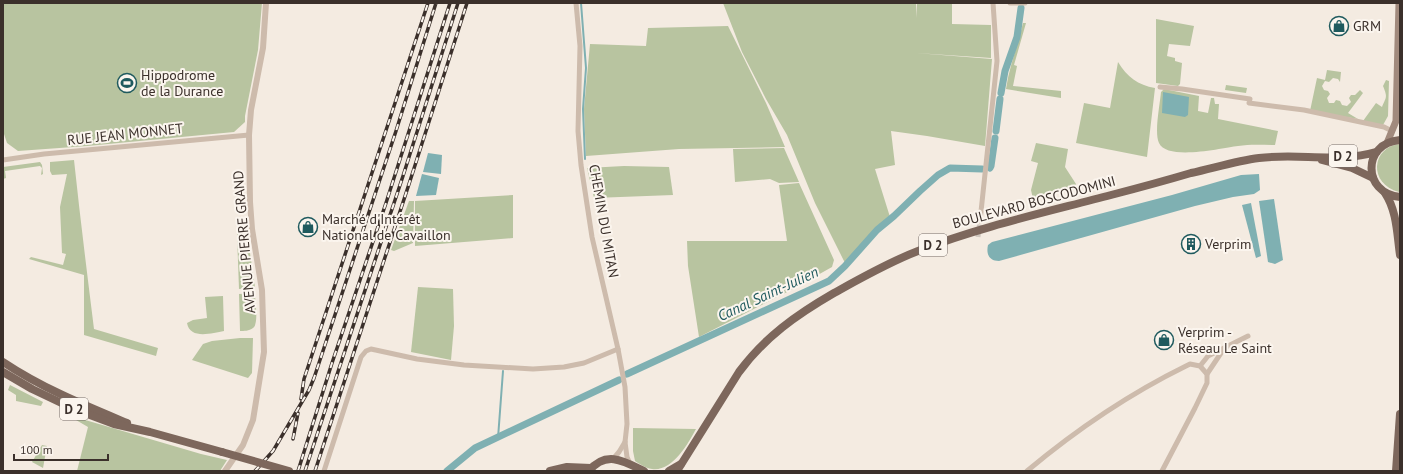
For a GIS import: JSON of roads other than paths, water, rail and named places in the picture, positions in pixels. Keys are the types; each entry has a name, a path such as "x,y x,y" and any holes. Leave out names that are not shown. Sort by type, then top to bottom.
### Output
{"main road":[{"path":"1387,143 1396,121 1400,3"},
{"path":"1400,140 1387,143 1376,152 1372,162 1373,178 1376,184 1390,200 1394,214 1400,255"},
{"name":"BOULEVARD BOSCODOMINI","path":"677,471 739,372 763,343 784,325 814,305 879,269 916,252 959,236 1220,166 1279,156 1365,156 1376,152"},
{"name":"BOULEVARD BOSCODOMINI","path":"1310,157 1352,168 1373,178"},
{"path":"1385,193 1400,197"},
{"name":"D 2","path":"3,362 27,378 57,393 150,432"},
{"name":"D 2","path":"3,372 32,390 74,409 114,424 150,432 289,471"},
{"path":"1396,471 1400,414"},
{"path":"550,471 567,467 590,469 601,460 618,459 644,471"},
{"name":"BOULEVARD BOSCODOMINI","path":"669,471 684,460"}],"street":[{"name":"AVENUE PIERRE GRAND","path":"225,471 243,445 253,420 264,352 262,290 252,229 250,202 249,135 251,110 263,48 266,3"},
{"name":"CHEMIN DU MITAN","path":"576,3 580,46 578,131 581,165 592,237 618,349 625,387 627,412 625,442 627,457 630,464"},
{"path":"980,221 997,61 993,3"},
{"path":"1010,3 1025,3"},
{"path":"1394,3 1399,12"},
{"path":"1160,87 1250,99 1249,103 1304,110 1384,127 1392,131"},
{"name":"RUE JEAN MONNET","path":"3,160 249,135"},
{"path":"1200,366 1208,356 1248,336"},
{"path":"324,471 361,357 366,351 371,349 417,359 464,365 533,369 564,367 584,363 618,349"},
{"path":"1206,374 1224,349"},
{"path":"1027,471 1084,426 1127,398 1159,379 1190,364 1200,366 1206,374 1207,383 1162,471"},
{"name":"CHEMIN DU MITAN","path":"613,459 625,442"}],"water":[{"path":"1163,92 1189,97 1188,115 1185,117 1162,113"},
{"path":"428,153 442,155 441,174 423,172"},
{"path":"422,174 439,178 436,195 416,196"},
{"path":"1259,174 1260,190 1254,194 1233,197 1195,206 999,261 993,260 987,251 988,245 992,242 1172,195 1241,175"},
{"path":"1274,199 1283,260 1275,264 1268,262 1259,201"},
{"path":"1251,203 1261,256 1256,258 1242,205"}],"waterway":[{"path":"581,3 586,68 583,109 585,159"},
{"name":"Canal Saint-Julien","path":"1001,93 1005,71 1017,37 1021,8"},
{"name":"Canal Saint-Julien","path":"996,131 1000,99"},
{"name":"Canal Saint-Julien","path":"990,168 995,138"},
{"name":"Canal Saint-Julien","path":"627,374 829,281 845,266 877,230 938,175 950,168 982,169"},
{"path":"498,438 503,371"},
{"name":"Canal Saint-Julien","path":"447,471 475,448 619,380"}],"tunnel":[{"path":"978,237 980,221"}],"railway":[{"path":"301,399 304,379 428,3"},
{"path":"255,471 273,451 309,390 314,378 396,131 436,3"},
{"path":"298,471 450,3"},
{"path":"305,471 403,176 458,3"},
{"path":"315,471 467,3"},
{"path":"293,439 298,413"}],"place":[{"name":"GRM","path":"1339,26"},
{"name":"Hippodrome de la Durance","path":"127,83"},
{"name":"Marché d'Intérêt National de Cavaillon","path":"308,227"},
{"name":"Verprim","path":"1191,244"},
{"name":"Verprim - Réseau Le Saint","path":"1164,340"}]}
